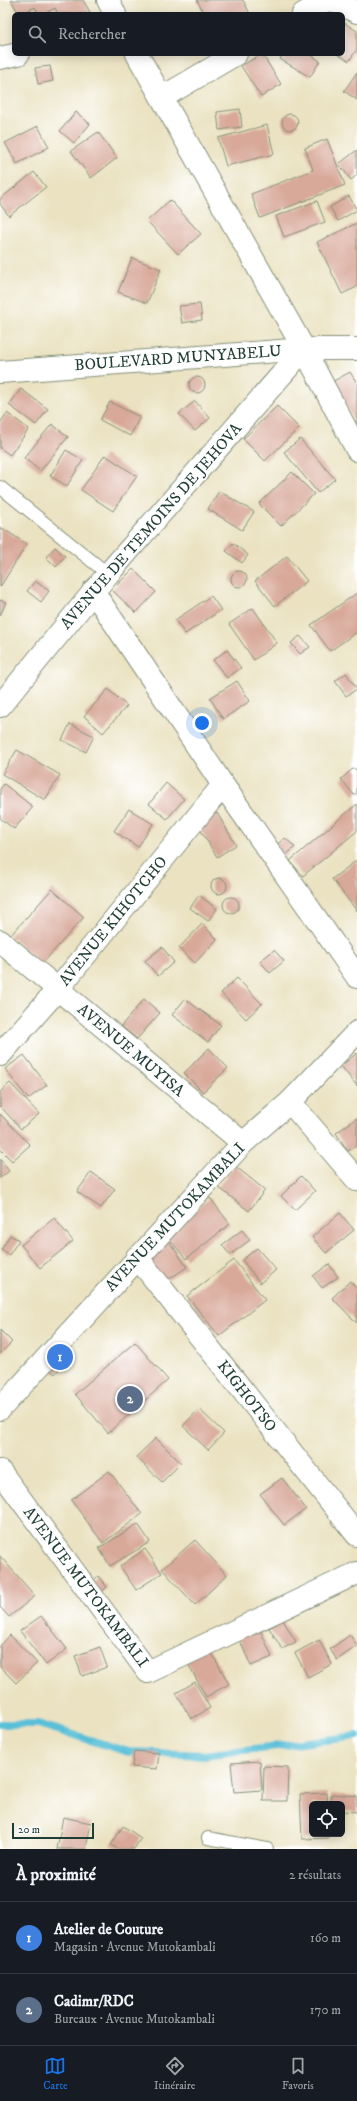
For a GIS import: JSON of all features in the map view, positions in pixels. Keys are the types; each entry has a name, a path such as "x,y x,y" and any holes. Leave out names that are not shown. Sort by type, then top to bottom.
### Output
{"street":[{"path":"108,0 114,12"},
{"path":"306,12 327,0"},
{"path":"331,0 357,12"},
{"path":"0,58 12,55"},
{"path":"138,56 163,97 304,349 357,450"},
{"path":"163,97 233,56"},
{"name":"BOULEVARD MUNYABELU","path":"0,372 304,349 357,349"},
{"name":"AVENUE DE TEMOINS DE JEHOVA","path":"0,706 93,591 304,349"},
{"path":"93,591 224,785 357,977"},
{"name":"AVENUE KIHOTCHO","path":"0,1055 58,989 224,785"},
{"name":"AVENUE MUYISA","path":"0,941 243,1143"},
{"name":"AVENUE MUTOKAMBALI","path":"0,1410 137,1257 243,1143 290,1102 357,1032"},
{"path":"290,1102 357,1180"},
{"name":"KIGHOTSO","path":"137,1257 357,1536"},
{"name":"AVENUE MUTOKAMBALI","path":"0,1471 148,1672 357,1573"}],"lane":[{"path":"0,487 108,574"},
{"path":"208,1838 267,1849"}],"building":[{"path":"11,0 83,0 90,12 57,12 55,8 48,12 38,12 35,7 26,12 18,12"},
{"path":"197,0 243,0 249,12 203,12"},
{"path":"345,23 357,31 357,49 349,61 340,56 345,56"},
{"path":"258,56 263,56 281,84 261,97 241,66"},
{"path":"282,56 313,56 320,61 310,77 280,59"},
{"path":"50,66 53,81 38,84 35,68"},
{"path":"357,72 357,100 344,91"},
{"path":"240,109 242,127 219,130 217,112"},
{"path":"76,112 90,124 74,143 60,131"},
{"path":"290,114 297,119 298,122 293,129 290,130 283,125 282,122 287,115"},
{"path":"267,125 274,154 226,166 218,138"},
{"path":"38,126 49,147 17,164 5,143"},
{"path":"98,132 117,158 91,178 71,151"},
{"path":"327,139 345,185 260,218 251,194 313,170 305,148"},
{"path":"357,150 357,175 351,180 339,164"},
{"path":"34,172 46,187 9,216 0,204 0,199"},
{"path":"349,196 357,210 338,221 330,207"},
{"path":"170,200 201,234 178,254 147,221"},
{"path":"317,201 325,222 284,237 276,216"},
{"path":"357,223 357,287 342,294 317,242"},
{"path":"132,258 161,269 147,303 118,292"},
{"path":"200,304 202,320 182,323 179,306"},
{"path":"350,372 357,383 357,425 332,382"},
{"path":"197,377 204,382 205,385 200,392 197,393 190,388 189,385 194,378"},
{"path":"21,389 48,409 36,425 9,405"},
{"path":"195,401 210,418 195,431 179,414"},
{"path":"110,402 140,417 130,436 100,420"},
{"path":"277,406 299,428 265,461 243,439"},
{"path":"7,413 29,429 10,455 0,448 0,423"},
{"path":"52,424 68,437 40,471 24,458"},
{"path":"300,439 335,479 318,493 284,452"},
{"path":"66,450 83,460 67,486 50,476"},
{"path":"105,455 137,476 113,511 81,490"},
{"path":"292,472 314,494 281,526 259,504"},
{"path":"219,491 254,512 242,530 208,509"},
{"path":"0,527 27,544 0,587"},
{"path":"233,543 248,555 242,563 226,551"},
{"path":"55,547 65,556 56,567 46,557"},
{"path":"287,556 307,581 275,606 255,581"},
{"path":"133,569 156,592 136,613 112,590"},
{"path":"239,571 246,576 247,579 242,586 239,587 232,582 231,579 236,572"},
{"path":"35,581 49,591 41,602 27,591"},
{"path":"357,593 357,632 330,651 311,625"},
{"path":"211,596 221,610 185,634 175,620"},
{"path":"0,600 6,602 0,616"},
{"path":"253,608 277,643 254,660 229,624"},
{"path":"300,636 310,647 300,654 291,643"},
{"path":"227,650 241,668 227,678 213,660"},
{"path":"346,673 357,689 346,696 335,681"},
{"path":"237,681 250,701 223,719 210,698"},
{"path":"108,689 127,706 103,733 84,716"},
{"path":"70,724 94,736 86,752 62,740"},
{"path":"17,750 60,775 45,800 2,774"},
{"path":"354,768 357,771 357,793 354,795 341,779"},
{"path":"166,783 184,799 167,819 149,804"},
{"path":"4,784 33,807 14,829 0,818 0,789"},
{"path":"357,804 357,831 303,876 290,861"},
{"path":"129,809 153,824 138,847 114,831"},
{"path":"217,813 236,845 217,857 197,824"},
{"path":"285,838 295,847 284,857 274,847"},
{"path":"357,860 357,911 332,879"},
{"path":"219,878 226,883 227,886 222,893 219,894 212,889 211,886 216,879"},
{"path":"52,889 84,917 42,964 10,936"},
{"path":"199,895 217,909 208,921 190,908"},
{"path":"231,897 238,902 239,905 234,912 231,913 224,908 223,905 228,898"},
{"path":"202,924 217,939 195,963 179,948"},
{"path":"162,947 174,962 158,976 145,961"},
{"path":"274,950 284,961 270,973 260,961"},
{"path":"237,978 262,1004 246,1019 221,993"},
{"path":"144,999 160,1013 137,1039 121,1026"},
{"path":"185,999 221,1025 208,1042 172,1015"},
{"path":"209,1048 228,1068 203,1092 184,1073"},
{"path":"357,1053 357,1086 341,1066"},
{"path":"24,1055 47,1085 28,1099 5,1069"},
{"path":"10,1083 39,1114 21,1129 0,1106 0,1092"},
{"path":"0,1114 30,1145 12,1161 0,1149"},
{"path":"357,1118 357,1145 348,1151 336,1133"},
{"path":"0,1159 9,1171 0,1178"},
{"path":"235,1166 265,1190 249,1211 218,1187"},
{"path":"91,1172 115,1189 101,1208 77,1192"},
{"path":"301,1176 315,1191 295,1210 281,1196"},
{"path":"210,1198 230,1224 186,1259 165,1234"},
{"path":"340,1213 354,1230 326,1253 312,1237"},
{"path":"54,1218 73,1241 40,1268 21,1245"},
{"path":"242,1230 250,1240 230,1255 222,1245"},
{"path":"10,1235 19,1240 9,1255 1,1250"},
{"path":"167,1238 187,1267 162,1284 142,1255"},
{"path":"257,1248 276,1270 260,1283 242,1260"},
{"path":"234,1260 265,1300 219,1336 187,1296"},
{"path":"329,1264 338,1277 322,1288 313,1276"},
{"path":"350,1281 357,1289 357,1323 332,1298"},
{"path":"0,1330 12,1342 0,1354"},
{"path":"60,1342 73,1352 55,1374 43,1364"},
{"path":"135,1342 168,1380 108,1433 75,1394"},
{"path":"199,1409 224,1433 208,1450 183,1426"},
{"path":"156,1438 181,1463 162,1482 136,1457"},
{"path":"109,1471 142,1514 103,1543 71,1500"},
{"path":"282,1478 306,1509 284,1525 260,1494"},
{"path":"138,1524 150,1542 110,1566 99,1548"},
{"path":"195,1540 227,1575 195,1605 162,1569"},
{"path":"145,1549 162,1573 136,1590 120,1566"},
{"path":"0,1556 35,1596 9,1617 0,1607"},
{"path":"98,1576 107,1587 95,1598 86,1587"},
{"path":"41,1616 67,1649 46,1665 20,1631"},
{"path":"283,1620 296,1642 282,1649 269,1628"},
{"path":"259,1627 272,1657 251,1666 238,1636"},
{"path":"10,1635 37,1663 16,1683 0,1667 0,1646"},
{"path":"350,1635 357,1646 337,1660 330,1649"},
{"path":"319,1640 332,1664 308,1677 295,1653"},
{"path":"208,1646 229,1684 206,1697 185,1658"},
{"path":"100,1647 107,1667 82,1676 75,1656"},
{"path":"195,1682 210,1708 191,1719 176,1693"},
{"path":"134,1751 159,1753 157,1769 132,1767"},
{"path":"260,1761 262,1790 234,1792 231,1763"},
{"path":"264,1766 288,1767 287,1801 263,1801"},
{"path":"327,1793 328,1801 309,1801 309,1837 328,1838 302,1839 300,1794"},
{"path":"331,1794 357,1796 357,1812 345,1811 345,1801 331,1801"},
{"path":"63,1817 91,1823 86,1849 57,1849"},
{"path":"123,1826 141,1838 134,1849 118,1849 111,1845"}],"waterway":[{"path":"0,1724 38,1724 129,1752 204,1755 357,1736"}],"place":[{"name":"Atelier de Couture","path":"60,1357"},
{"name":"Cadimr/RDC","path":"130,1399"}]}
